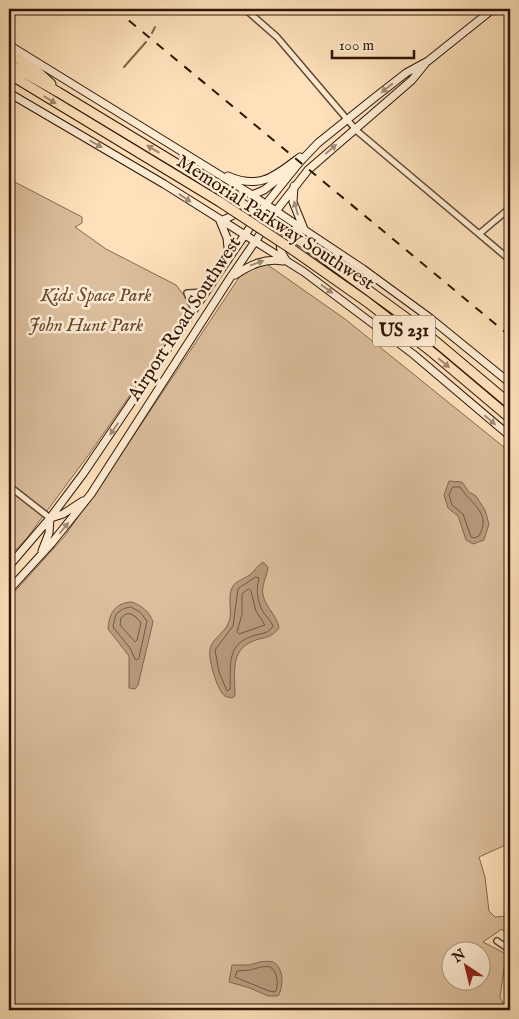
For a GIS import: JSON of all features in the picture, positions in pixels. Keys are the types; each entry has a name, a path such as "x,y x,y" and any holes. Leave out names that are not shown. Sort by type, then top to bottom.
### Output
{"highway":[{"path":"9,52 38,72 58,92"},
{"name":"Memorial Parkway Southwest","path":"9,64 225,193 299,240 416,325 510,404"},
{"name":"Memorial Parkway Southwest","path":"10,76 220,202 293,250 433,353 508,417"}],"main road":[{"name":"Airport Road Southwest","path":"9,566 50,518 83,474 266,204 300,163 318,143 406,73 428,61 493,9"},
{"path":"9,44 266,204 411,304 510,383"},
{"name":"Airport Road Southwest","path":"9,590 38,559 91,494 230,278 294,186 308,170 412,80 428,61"},
{"path":"9,93 157,180 304,272 405,348 510,436"},
{"path":"202,165 246,183 260,182 283,170 318,143"},
{"path":"252,195 264,190 300,163"},
{"path":"294,186 293,202 304,230"},
{"path":"220,220 230,217 241,210 245,202 242,189"},
{"path":"220,220 227,238 229,258"},
{"path":"287,262 280,249 282,238 290,231 304,230"},
{"path":"230,278 253,264 264,260 287,262"},
{"path":"38,559 47,541 50,518 63,514 91,494"}],"street":[{"path":"245,9 277,37 346,121 510,260"},
{"path":"479,234 510,208"},
{"name":"Airport Road Southwest","path":"194,310 187,293 206,292"},
{"path":"9,486 50,518"},
{"path":"497,941 510,950"}],"green space":[{"name":"John Hunt Park","path":"9,179 82,217 82,223 75,227 106,249 176,285 190,303 190,309 90,453 27,538 9,557"},
{"path":"265,263 345,319 510,452 510,843 479,857 485,877 489,911 495,917 508,916 510,919 510,941 502,929 483,942 442,942 442,992 492,992 492,947 506,954 500,997 506,1010 9,1010 9,598 64,537 244,272"}],"water":[{"path":"449,481 462,482 469,492 476,496 485,510 489,524 484,540 473,544 466,540 458,516 448,508 444,495"},
{"path":"263,562 268,567 263,595 279,628 270,636 249,643 238,654 235,669 235,696 232,698 223,694 215,678 211,665 210,649 213,642 230,620 230,595 233,586 250,575"},
{"path":"132,602 145,609 153,622 138,685 135,689 129,688 129,656 108,629 114,610 121,604"},
{"path":"260,962 273,962 279,968 282,983 278,996 268,996 229,982 232,965 249,965"}],"waterway":[{"path":"152,33 155,27"},
{"path":"124,67 146,42"}],"railway":[{"path":"115,9 510,336"}],"park label":[{"name":"Kids Space Park","path":"96,296"}]}
